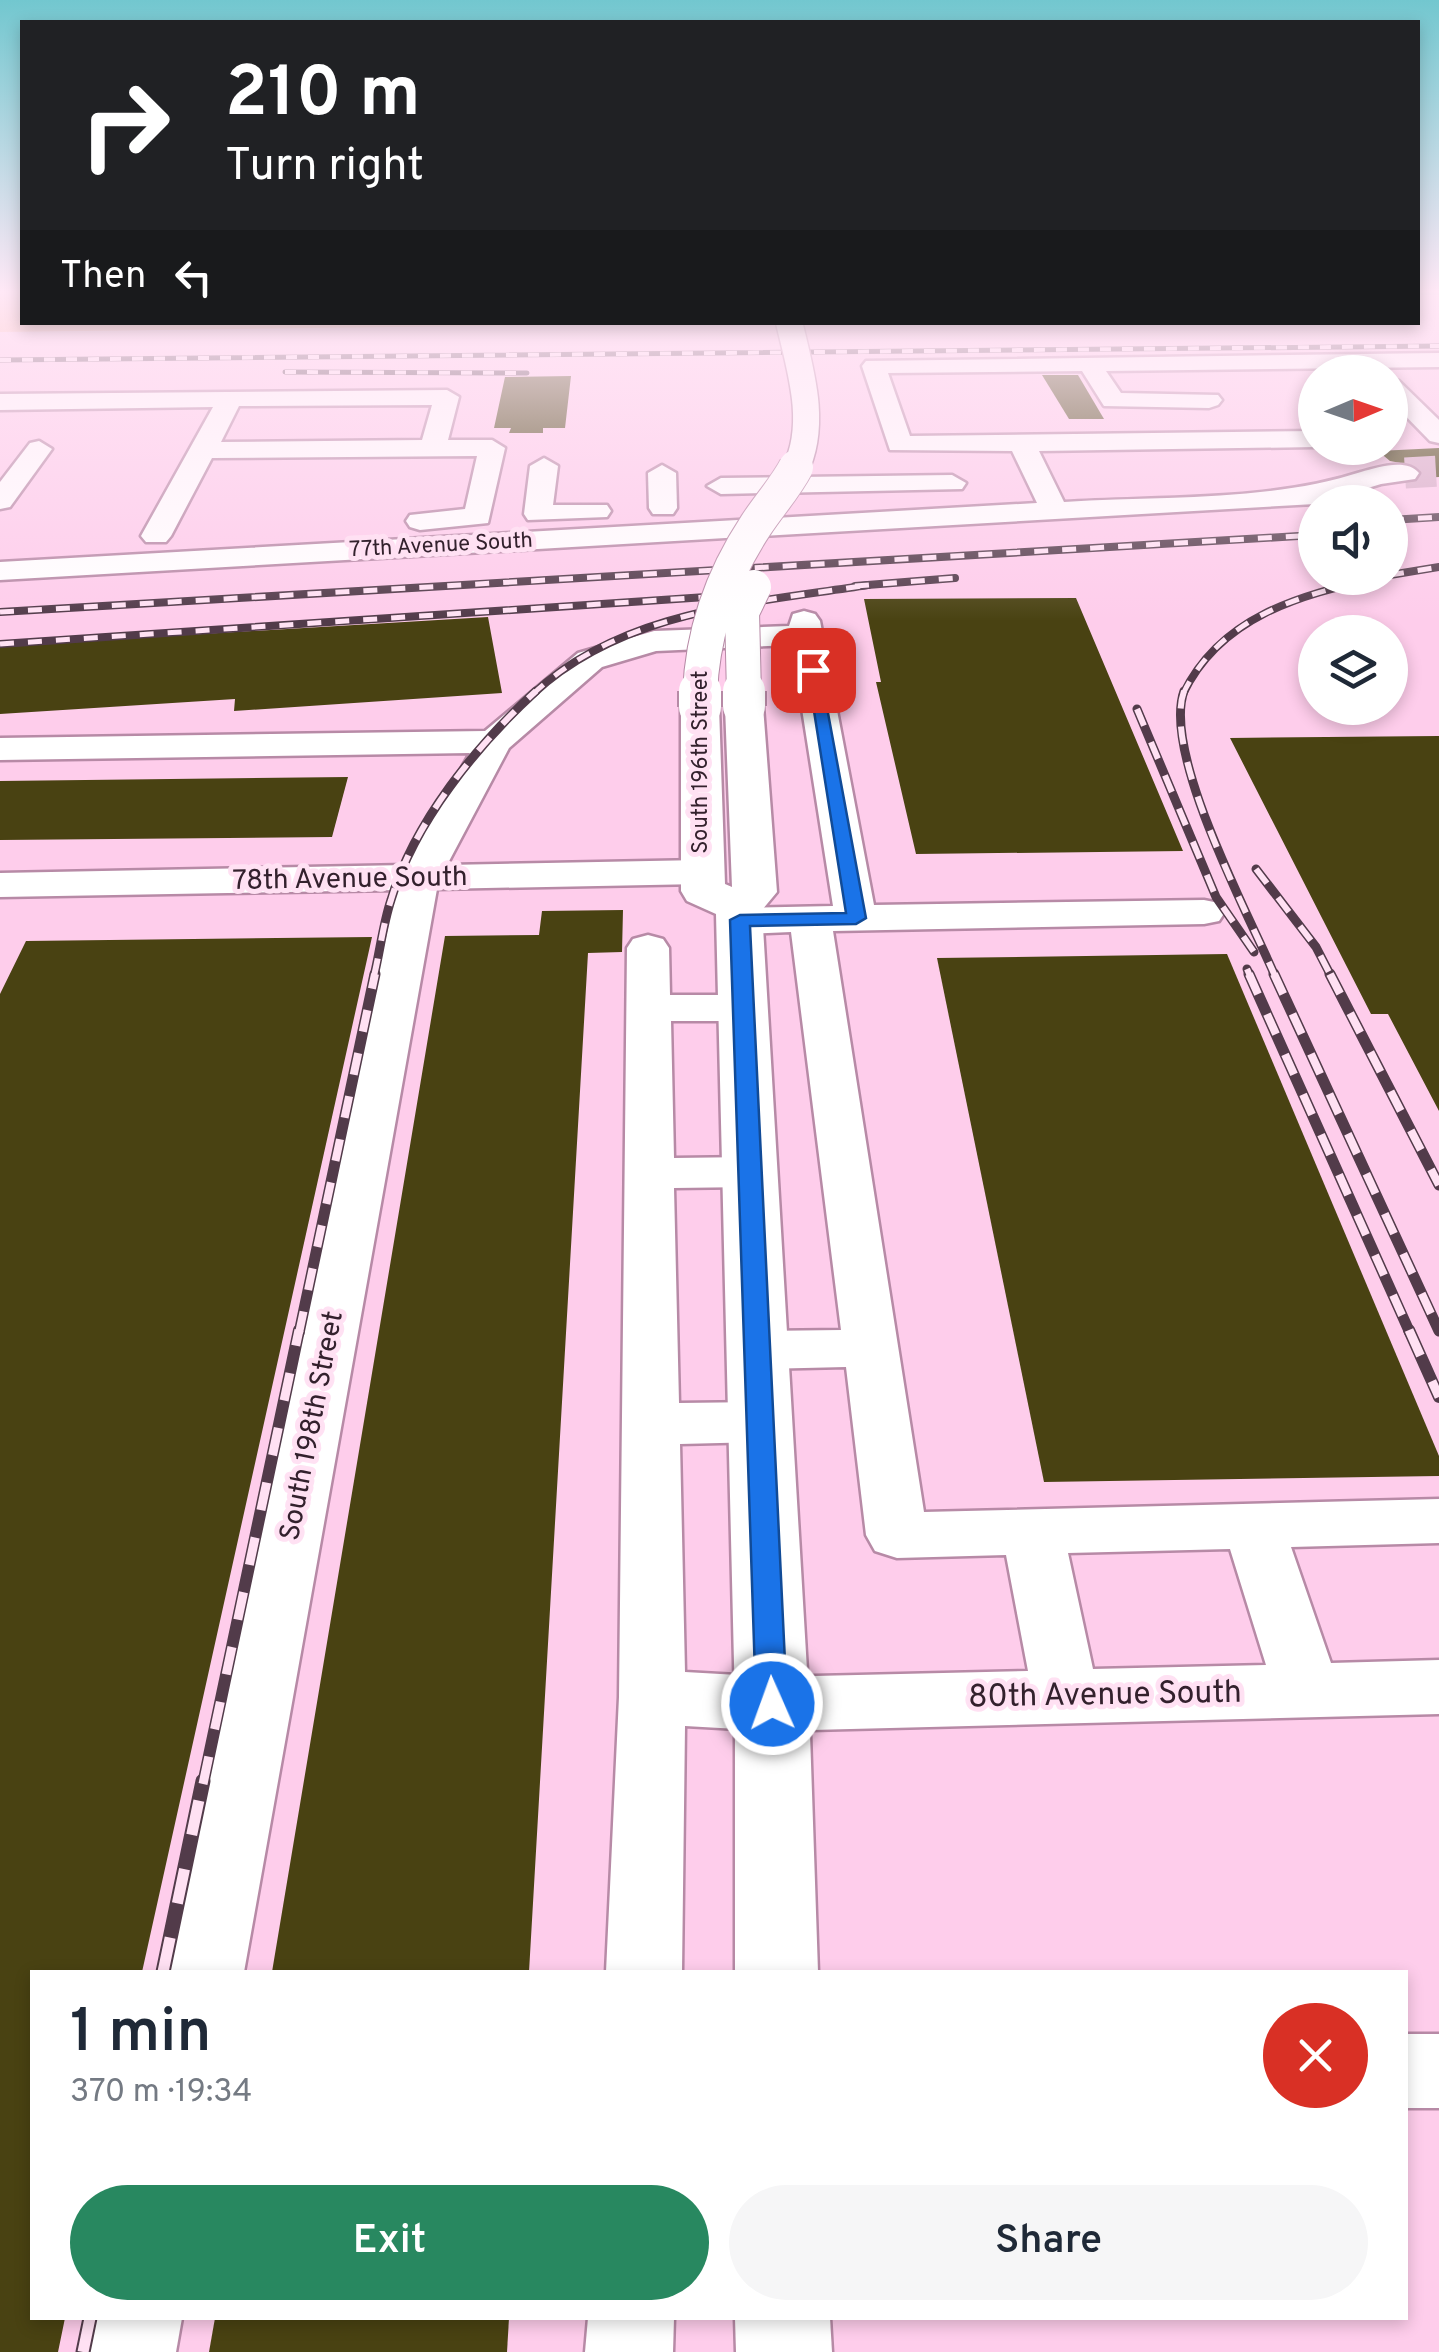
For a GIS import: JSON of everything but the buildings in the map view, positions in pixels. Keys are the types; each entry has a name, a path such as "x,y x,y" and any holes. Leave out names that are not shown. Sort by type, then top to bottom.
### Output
{"main road":[{"name":"South 196th Street","path":"739,914 704,891 701,872 700,666 712,610 745,541 803,455 807,417 804,402"},
{"name":"South 196th Street","path":"777,1970 772,1704 739,914 755,892 742,612 774,544 825,455 834,418 830,402"},
{"path":"783,2320 784,2352"}],"street":[{"path":"60,425 77,402"},
{"path":"218,546 156,536 229,402"},
{"path":"433,448 446,402"},
{"path":"885,402 899,444 1028,443 1129,431 1240,440 1298,439"},
{"path":"1016,402 1055,512"},
{"path":"1211,402 1275,486"},
{"path":"1408,404 1439,436"},
{"path":"1129,431 1166,491"},
{"path":"1408,438 1439,436"},
{"path":"203,450 492,448 478,517 416,534"},
{"path":"0,502 39,449"},
{"path":"544,466 538,514 599,501 663,508 723,498 952,483"},
{"path":"662,473 663,508"},
{"name":"77th Avenue South","path":"0,571 218,546 416,534 723,498 876,511 1055,512 1315,496 1378,476 1405,473"},
{"path":"0,542 114,536"},
{"path":"0,749 494,742 590,660 654,641 806,628 871,1348 897,1535 1439,1521"},
{"name":"South 198th Street","path":"206,1970 419,879 494,742"},
{"name":"78th Avenue South","path":"0,885 701,872"},
{"path":"739,914 833,919 1204,912"},
{"path":"644,1970 652,1696 648,948"},
{"path":"649,1008 743,1008"},
{"path":"651,1173 750,1172"},
{"path":"757,1350 871,1348"},
{"path":"652,1424 760,1422"},
{"path":"1253,1526 1307,1691"},
{"path":"1032,1531 1066,1697"},
{"name":"80th Avenue South","path":"652,1696 772,1704 1439,1687"},
{"path":"1408,2071 1439,2071"},
{"path":"132,2352 139,2320"},
{"path":"629,2352 630,2320"}],"tunnel":[{"path":"1405,473 1439,471"}],"railway":[{"path":"1408,519 1439,517"},
{"path":"0,612 1298,536"},
{"path":"1408,572 1439,567"},
{"path":"855,586 955,578"},
{"path":"533,694 569,666 648,627 735,605 868,585"},
{"path":"0,644 736,595"},
{"path":"1184,693 1218,646 1240,628 1311,595"},
{"path":"533,694 536,691"},
{"path":"1184,693 1180,718 1196,792 1275,976"},
{"path":"374,976 391,900 415,842 470,760 533,694"},
{"path":"1137,709 1216,897 1254,952"},
{"path":"1256,869 1316,947 1331,976"},
{"path":"1247,969 1250,976"},
{"path":"299,1333 375,974"},
{"path":"1249,974 1410,1333"},
{"path":"1274,974 1439,1331"},
{"path":"1330,974 1439,1185"},
{"path":"203,1784 299,1330"},
{"path":"1409,1330 1439,1397"},
{"path":"163,1970 203,1781"},
{"path":"83,2352 90,2320"}],"route":[{"path":"772,1704 740,920 856,918 813,670"}]}
